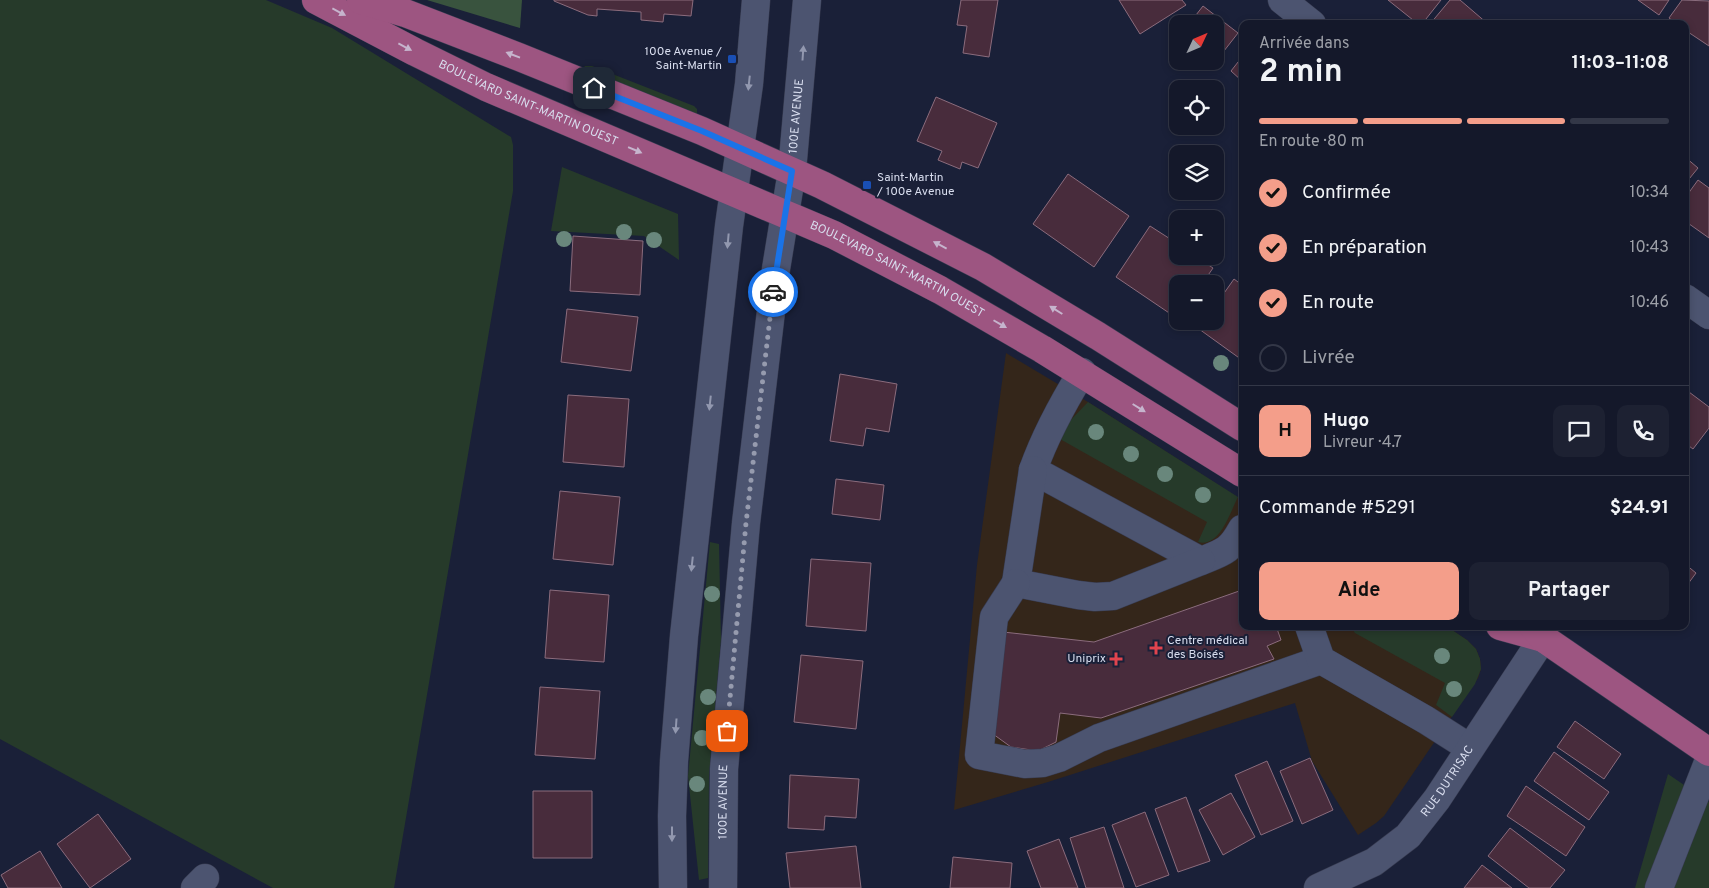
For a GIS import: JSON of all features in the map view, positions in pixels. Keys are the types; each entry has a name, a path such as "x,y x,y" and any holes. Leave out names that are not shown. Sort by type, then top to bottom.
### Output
{"main road":[{"name":"BOULEVARD SAINT-MARTIN OUEST","path":"316,0 486,87 834,235 940,290 1082,372 1239,470"},
{"path":"361,0 405,13 519,57 741,148 866,206 983,267 1098,336 1239,426"},
{"path":"1525,630 1538,632 1709,752"}],"street":[{"path":"672,888 674,761 684,636 734,193 741,148 756,0"},
{"name":"100E AVENUE","path":"723,888 724,769 746,523 775,279 792,171 807,0"},
{"path":"1282,0 1307,20"},
{"path":"1689,301 1709,315"},
{"path":"1082,372 1043,446 1033,470 1016,582 994,617 979,756 1025,764 1043,763 1067,755 1099,738 1321,660"},
{"path":"1033,470 1201,561"},
{"path":"1016,582 1096,598 1113,596 1224,552 1238,543"},
{"path":"1310,630 1321,660 1426,720 1470,748"},
{"name":"RUE DUTRISAC","path":"1318,888 1374,862 1408,836 1437,799 1470,748 1538,632"},
{"path":"1659,888 1709,760"}],"shaded area":[{"path":"1006,353 1088,402 1239,498 1239,630 1452,630 1476,649 1481,669 1478,678 1384,816 1358,835 1312,761 1295,703 954,810 977,565"}],"green space":[{"path":"0,0 266,0 332,28 511,137 513,145 513,191 394,888 273,888 0,739"},
{"path":"427,0 522,0 520,28"},
{"path":"585,66 592,66 694,106 697,109 697,113 694,116 582,70"},
{"path":"562,167 678,214 679,260 644,236 551,231"},
{"path":"1088,402 1238,497 1228,519 1212,540 1198,542 1207,522 1060,439 1067,424"},
{"path":"710,542 719,544 721,639 709,776 708,878 699,880 688,776"},
{"path":"1353,630 1452,630 1476,649 1481,669 1475,684 1452,717 1436,705 1445,683 1355,633"},
{"path":"1668,774 1709,802 1709,888 1635,888"}],"building":[{"path":"554,0 693,0 691,16 664,14 663,22 641,20 641,12 597,9 597,16 588,15"},
{"path":"961,0 998,0 989,57 963,53 967,26 957,25"},
{"path":"1119,0 1182,0 1186,5 1169,15 1140,34"},
{"path":"1388,0 1441,0 1425,20 1413,20"},
{"path":"1450,0 1460,0 1483,20 1433,20"},
{"path":"1638,0 1669,0 1659,15"},
{"path":"1682,0 1709,1 1709,46 1689,33 1689,20 1672,20 1669,18"},
{"path":"1203,6 1215,15 1196,15"},
{"path":"1224,22 1238,33 1224,51"},
{"path":"1239,61 1239,78 1231,71"},
{"path":"936,97 997,123 978,168 962,162 960,169 938,160 942,151 917,141"},
{"path":"1689,160 1698,168 1689,179"},
{"path":"1068,174 1129,216 1094,267 1033,224"},
{"path":"1698,180 1709,188 1709,238 1689,224 1689,192"},
{"path":"1150,226 1169,238 1169,265 1208,265 1213,268 1208,275 1169,275 1169,313 1116,277"},
{"path":"573,236 643,241 640,295 570,291"},
{"path":"1234,279 1239,283 1239,358 1200,330 1224,330 1224,293"},
{"path":"567,309 638,317 631,371 561,362"},
{"path":"840,374 897,384 889,432 866,428 863,446 830,441"},
{"path":"1689,392 1709,407 1709,428 1693,449 1689,446"},
{"path":"568,395 629,399 624,467 563,462"},
{"path":"836,479 884,485 880,520 832,514"},
{"path":"560,491 620,497 613,565 553,559"},
{"path":"811,559 871,563 866,631 806,626"},
{"path":"1689,567 1696,573 1689,583"},
{"path":"550,590 609,595 604,662 545,658"},
{"path":"1239,591 1239,630 1277,630 1281,640 1267,646 1274,659 1101,718 1060,713 1056,742 1038,751 1011,747 993,734 1003,632 1094,642"},
{"path":"801,655 863,661 856,729 794,722"},
{"path":"540,687 600,691 595,759 535,755"},
{"path":"1575,721 1621,754 1604,779 1557,747"},
{"path":"1554,752 1609,792 1589,820 1534,781"},
{"path":"1310,758 1333,810 1302,824 1280,771"},
{"path":"1267,761 1293,821 1261,835 1235,775"},
{"path":"790,775 859,779 856,818 825,816 824,830 788,828"},
{"path":"1526,786 1585,827 1566,856 1507,816"},
{"path":"533,791 592,791 592,858 533,858"},
{"path":"1231,793 1255,837 1223,855 1199,810"},
{"path":"1186,797 1210,861 1178,872 1155,809"},
{"path":"1145,812 1169,875 1136,887 1112,825"},
{"path":"98,814 131,859 90,888 57,844"},
{"path":"1104,827 1124,888 1086,888 1070,838"},
{"path":"1510,828 1565,870 1550,888 1529,888 1488,856"},
{"path":"1059,839 1078,888 1041,888 1027,851"},
{"path":"856,846 861,888 790,888 786,853"},
{"path":"40,851 62,888 8,888 1,875"},
{"path":"953,857 1012,863 1010,888 950,888"},
{"path":"1482,865 1512,888 1464,888"}],"way so far":[{"path":"727,731 746,523 773,292"}],"place":[{"name":"100e Avenue / Saint-Martin","path":"732,59"},
{"name":"Saint-Martin / 100e Avenue","path":"867,185"},
{"name":"Centre médical des Boisés","path":"1156,648"},
{"name":"Uniprix","path":"1116,659"}],"route":[{"path":"594,88 702,131 792,171 773,292"}]}
